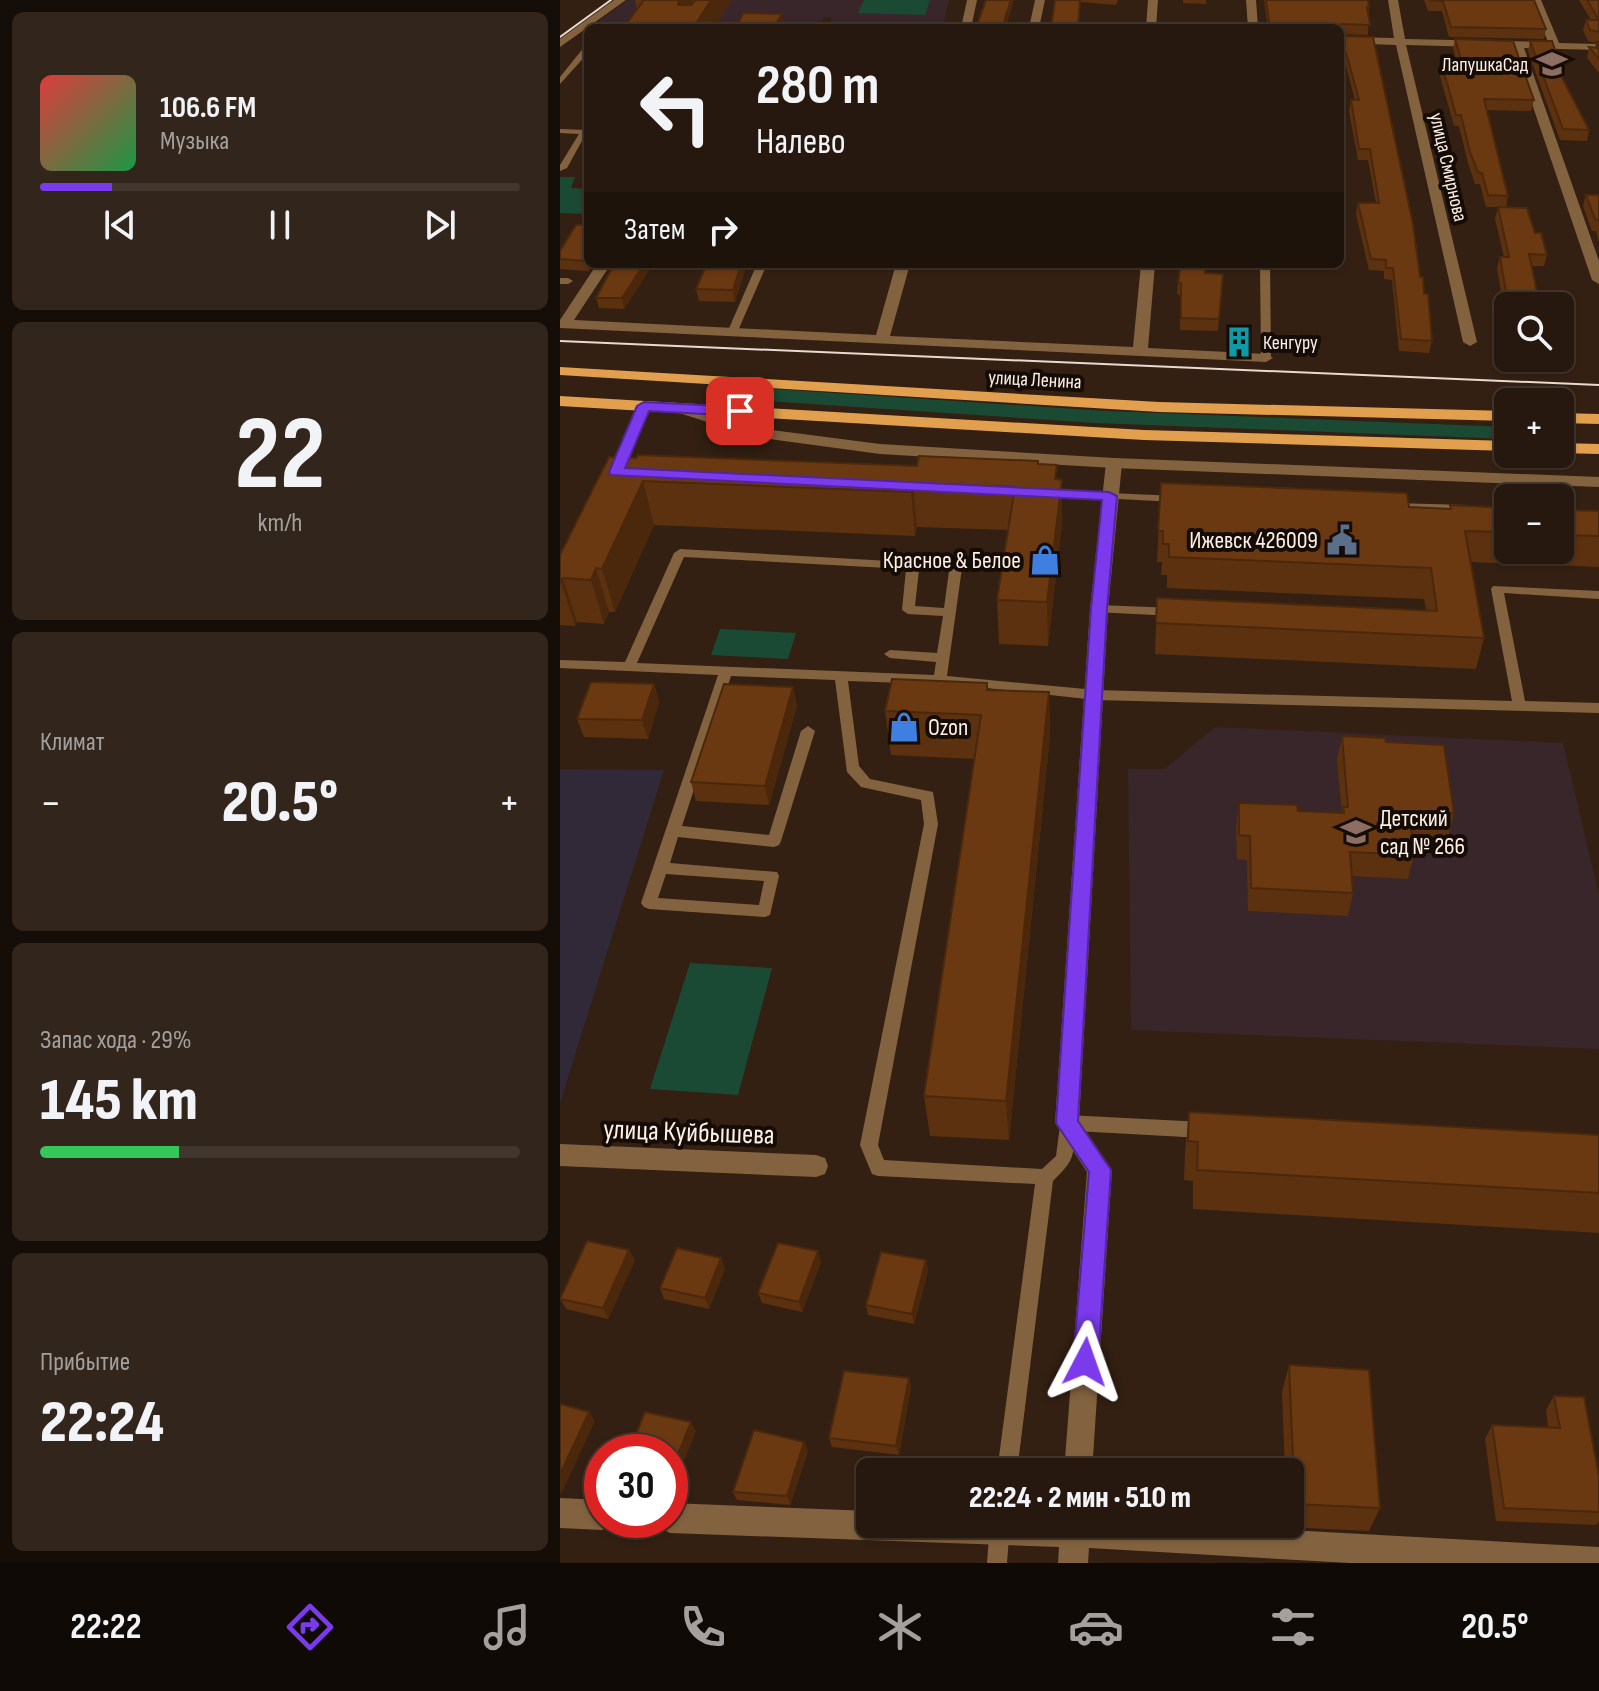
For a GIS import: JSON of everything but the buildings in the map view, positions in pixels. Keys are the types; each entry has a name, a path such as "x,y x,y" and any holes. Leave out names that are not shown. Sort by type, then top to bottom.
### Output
{"main road":[{"name":"улица Ленина","path":"560,371 1159,407 1494,416"},
{"path":"678,408 692,379"},
{"path":"560,401 1144,435 1494,446"},
{"path":"1574,418 1599,419"},
{"path":"1574,448 1599,449"}],"street":[{"path":"586,24 621,0"},
{"path":"967,24 972,0"},
{"path":"1035,24 1040,0"},
{"path":"1151,24 1153,0"},
{"path":"1251,0 1253,24"},
{"name":"улица Смирнова","path":"1393,0 1470,342"},
{"path":"1536,0 1555,45"},
{"path":"560,44 584,26"},
{"path":"575,32 584,32"},
{"path":"1344,40 1599,47"},
{"path":"1517,45 1599,280"},
{"path":"563,324 601,268"},
{"path":"882,340 902,268"},
{"path":"1140,353 1148,268"},
{"path":"563,324 1266,358"},
{"path":"678,408 754,432 880,449 1114,463 1599,482"},
{"path":"1079,1458 1100,1170 1067,1123 1099,609 1114,463"},
{"name":"улица Куйбышева","path":"560,1155 816,1166"},
{"path":"560,1513 584,1514"},
{"path":"688,1518 856,1523"},
{"path":"1073,1563 1074,1538"},
{"path":"1229,1538 1599,1562"}],"lane":[{"path":"560,82 584,53"},
{"path":"560,131 584,132"},
{"path":"560,168 563,168 584,134"},
{"path":"732,333 760,268"},
{"path":"1265,268 1266,358"},
{"path":"610,486 644,406"},
{"path":"616,472 632,473"},
{"path":"1030,492 1196,499"},
{"path":"1384,506 1477,510"},
{"path":"629,667 680,553 956,568 940,681"},
{"path":"913,565 908,610 949,612"},
{"path":"1519,704 1497,589 1599,595"},
{"path":"1099,609 1185,613"},
{"path":"890,654 943,658"},
{"path":"560,664 940,681 1096,695 1599,708"},
{"path":"660,868 772,876 765,911 649,903 660,868 672,831 726,671"},
{"path":"841,676 852,768 866,783 928,796 931,824 869,1145 878,1168 1045,1177"},
{"path":"672,831 774,841 808,731"},
{"path":"1009,1458 1045,1177 1064,1159 1067,1123 1227,1131"},
{"path":"997,1563 999,1538"}],"shaded area":[{"path":"628,0 949,0 944,24 830,24 832,18 824,17 820,24 595,24"},
{"name":"Детский сад № 266","path":"1215,727 1563,743 1599,895 1599,1049 1131,1030 1128,769 1165,769"},
{"path":"560,769 664,770 560,1103"}],"green space":[{"path":"864,0 930,0 925,15 858,13"},
{"path":"560,177 575,177 571,188 584,189 584,214 560,213"},
{"path":"713,385 1107,411 1494,426 1494,438 1096,423 706,397"},
{"path":"720,629 796,633 788,659 711,655"},
{"path":"690,963 772,968 738,1095 650,1089"}],"tram line":[{"path":"560,37 611,0"},
{"path":"560,341 1599,385"}],"place":[{"name":"ЛапушкаСад","path":"1552,64"},
{"name":"Кенгуру","path":"1239,342"},
{"name":"Ижевск 426009","path":"1342,540"},
{"name":"Красное & Белое","path":"1045,560"},
{"name":"Ozon","path":"904,727"},
{"name":"Детский сад № 266","path":"1356,832"}],"route":[{"path":"740,411 644,406 616,472 1109,496 1095,668 1096,695 1067,1123 1100,1170 1085,1362"}]}
